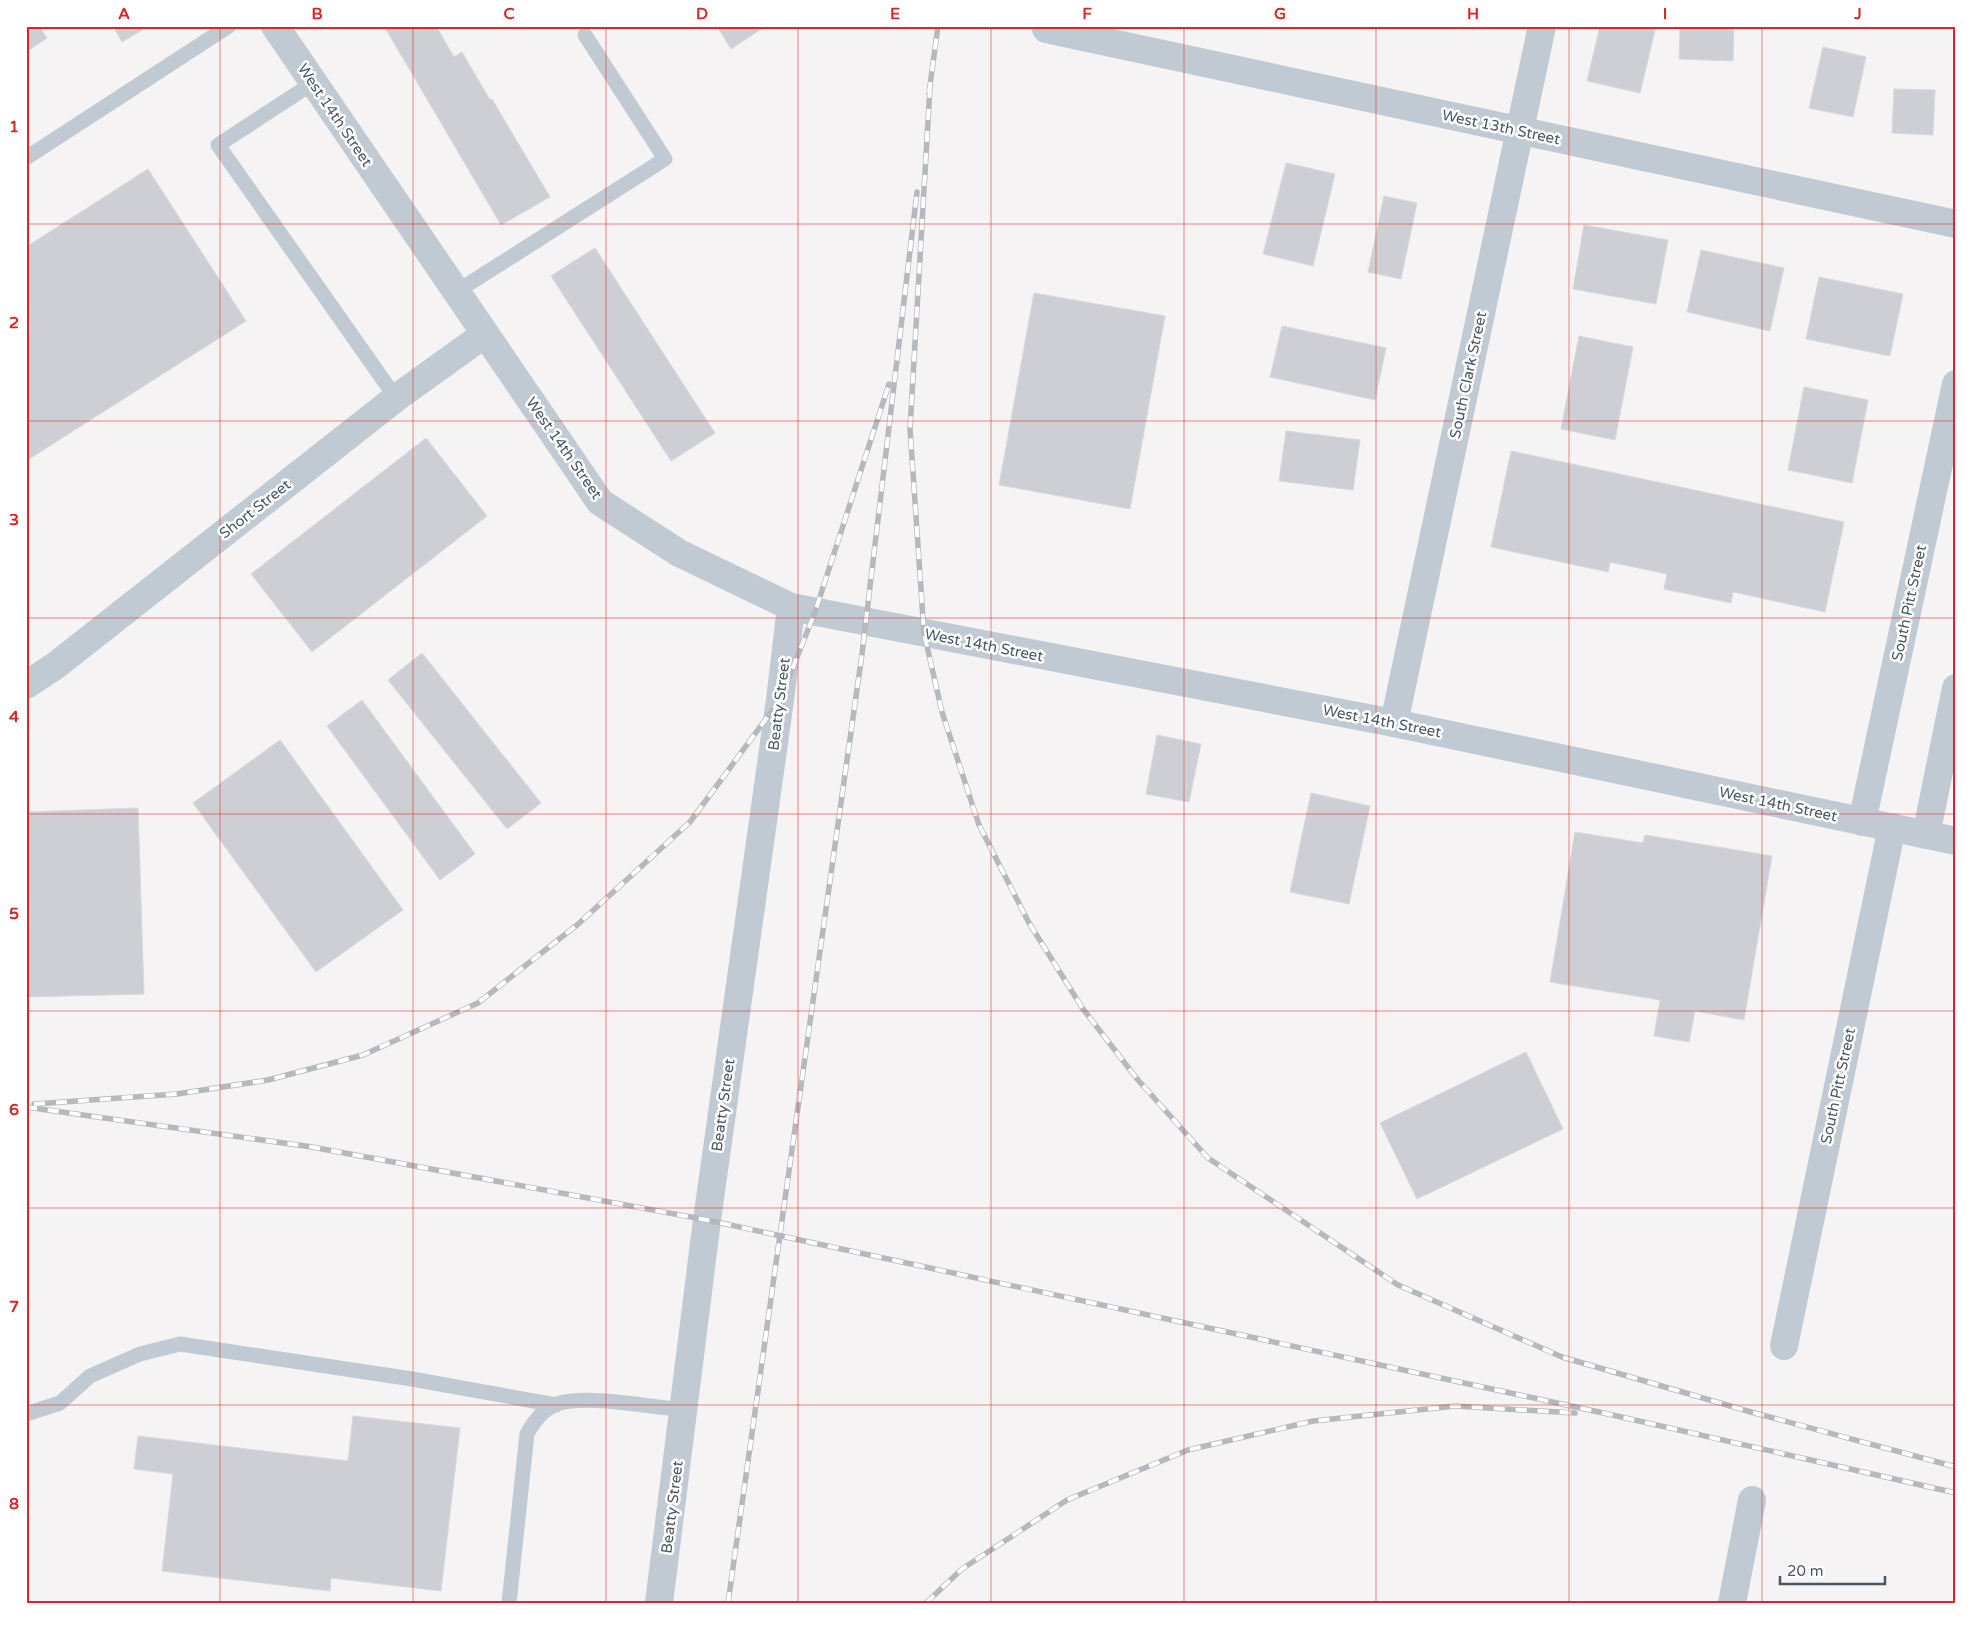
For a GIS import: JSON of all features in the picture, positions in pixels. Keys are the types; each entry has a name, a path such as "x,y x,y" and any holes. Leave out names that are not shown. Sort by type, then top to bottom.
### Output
{"street":[{"name":"West 14th Street","path":"275,26 312,83 600,502 679,553 791,608 1394,723 1956,841"},
{"name":"South Clark Street","path":"1394,723 1542,26"},
{"name":"West 13th Street","path":"1046,30 1956,224"},
{"name":"Short Street","path":"26,685 55,666 396,398 485,334"},
{"name":"South Pitt Street","path":"1862,822 1956,384"},
{"name":"Beatty Street","path":"659,1603 707,1220 780,700 791,608"},
{"path":"1926,835 1956,688"},
{"name":"South Pitt Street","path":"1784,1346 1892,827"},
{"path":"1732,1603 1752,1500"}],"lane":[{"path":"26,158 229,26"},
{"path":"456,292 665,159 585,35"},
{"path":"312,83 218,145 396,398"},
{"path":"26,1414 60,1403 90,1376 140,1354 180,1344 412,1379 556,1404 585,1400 684,1410"},
{"path":"509,1603 527,1434 537,1417 556,1404"}],"building":[{"path":"26,26 39,26 47,38 26,52"},
{"path":"113,26 149,26 122,42"},
{"path":"384,26 436,26 454,57 462,52 550,197 501,225"},
{"path":"717,26 766,26 731,49"},
{"path":"1600,26 1656,26 1640,93 1587,81"},
{"path":"1680,26 1734,26 1733,61 1679,59"},
{"path":"1823,47 1866,57 1853,117 1809,108"},
{"path":"1894,89 1935,90 1933,135 1892,133"},
{"path":"1286,163 1335,174 1313,266 1263,254"},
{"path":"148,169 246,321 26,461 26,247"},
{"path":"1384,196 1417,203 1401,279 1368,272"},
{"path":"1584,225 1668,240 1656,304 1573,289"},
{"path":"595,248 715,433 671,461 551,276"},
{"path":"1701,250 1784,268 1770,331 1687,312"},
{"path":"1819,277 1903,294 1890,356 1806,339"},
{"path":"1034,293 1165,316 1130,509 999,485"},
{"path":"1282,326 1386,348 1375,400 1270,377"},
{"path":"1579,336 1633,347 1615,440 1561,429"},
{"path":"1804,387 1868,400 1852,483 1788,470"},
{"path":"1286,431 1360,440 1353,490 1279,481"},
{"path":"426,438 487,516 312,652 251,574"},
{"path":"1511,451 1844,522 1825,612 1733,592 1731,603 1664,589 1667,574 1610,562 1608,572 1491,547"},
{"path":"422,653 541,803 507,829 388,680"},
{"path":"362,700 475,854 440,880 327,726"},
{"path":"1157,735 1201,744 1189,802 1146,794"},
{"path":"280,740 403,910 316,972 193,803"},
{"path":"1311,793 1370,806 1349,904 1290,892"},
{"path":"138,808 144,994 26,997 26,812"},
{"path":"1575,832 1643,843 1645,835 1772,856 1744,1020 1695,1011 1689,1042 1654,1036 1660,1000 1550,982"},
{"path":"1526,1052 1563,1129 1417,1199 1380,1123"},
{"path":"353,1416 460,1428 441,1591 331,1578 330,1591 162,1571 173,1474 134,1469 138,1436 348,1461"}],"railway":[{"path":"929,93 938,26"},
{"path":"930,87 910,429 924,633 942,712 979,825 1029,923 1083,1009 1138,1080 1208,1158 1398,1285 1562,1357 1751,1412 1956,1467"},
{"path":"728,1603 862,654 917,192"},
{"path":"34,1104 177,1094 268,1080 363,1055 478,1003 577,925 690,822 780,700 815,612 889,384"},
{"path":"26,1107 312,1147 707,1220 1608,1414 1956,1493"},
{"path":"926,1603 962,1569 1067,1500 1188,1450 1313,1421 1455,1406 1575,1413"}]}
